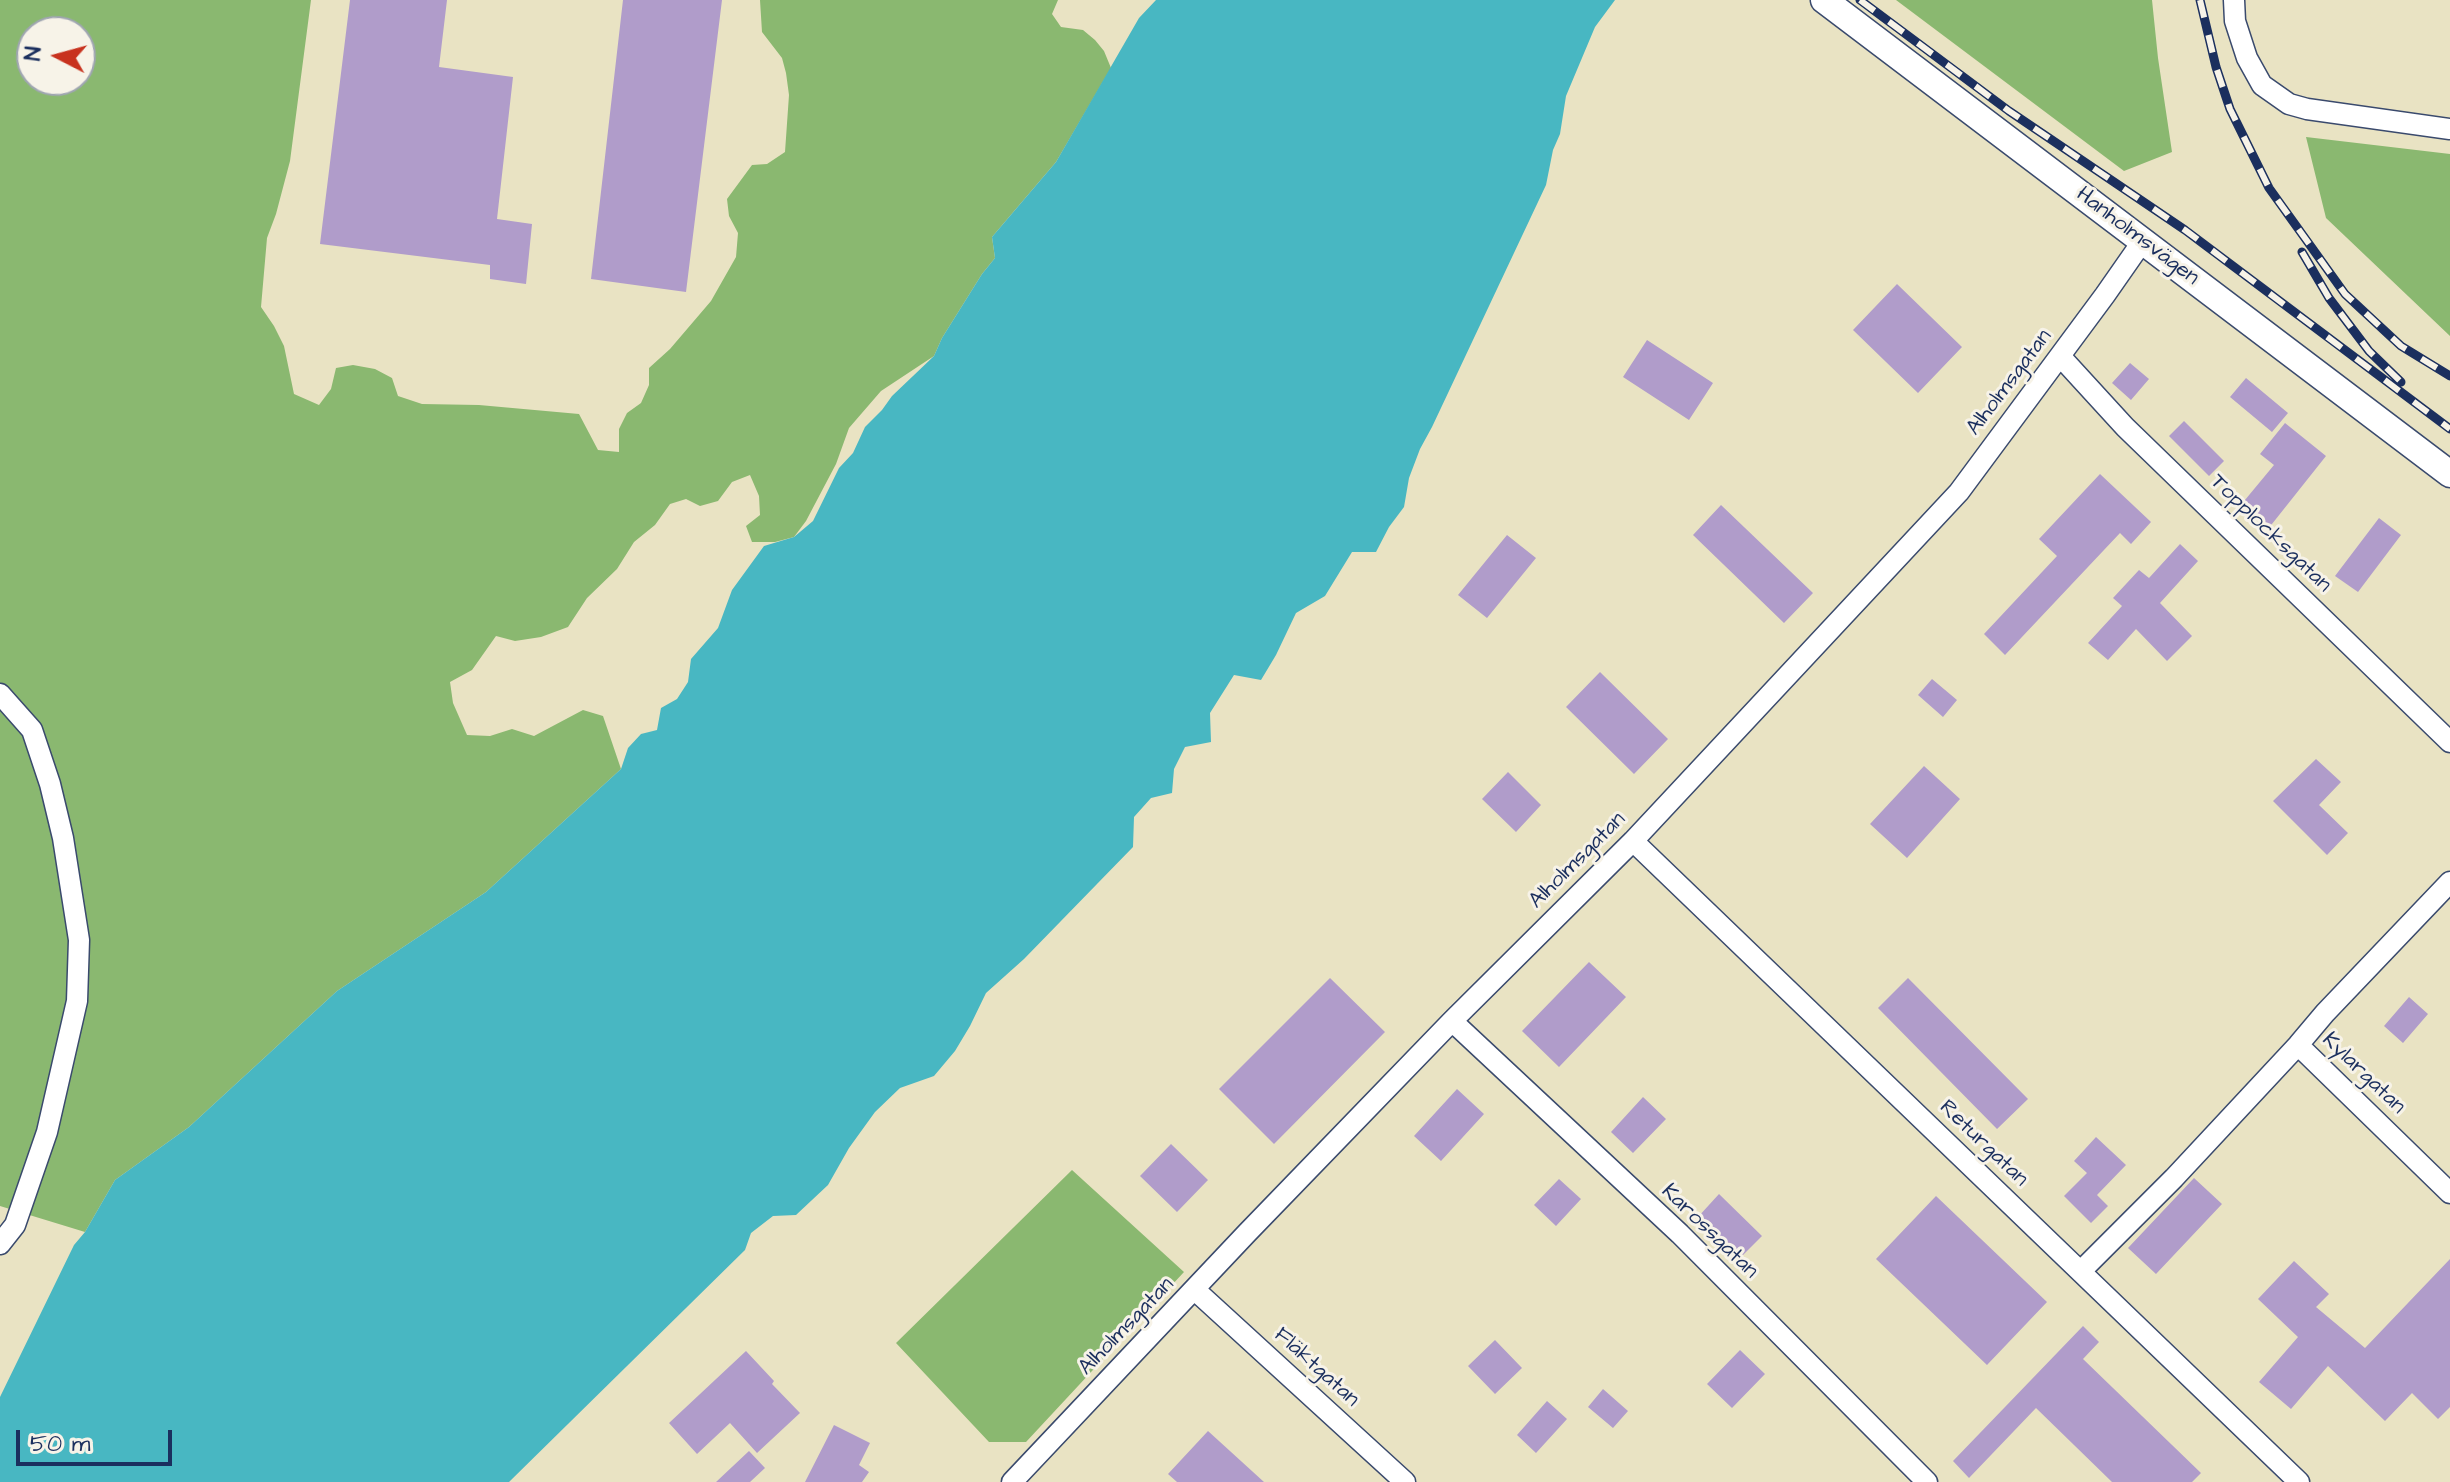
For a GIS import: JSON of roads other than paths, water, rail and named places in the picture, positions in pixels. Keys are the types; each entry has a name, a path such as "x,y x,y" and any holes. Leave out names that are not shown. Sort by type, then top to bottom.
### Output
{"street":[{"name":"Hanholmsvägen","path":"1824,0 2450,474"},
{"path":"2234,0 2235,21 2247,58 2262,85 2289,104 2450,129"},
{"name":"Alholmsgatan","path":"1012,1482 1452,1021 1633,841 1959,492 2142,242"},
{"name":"Topplocksgatan","path":"2060,356 2125,427 2450,742"},
{"path":"0,694 32,730 50,784 63,838 79,940 77,1001 47,1132 15,1225 0,1244"},
{"name":"Returgatan","path":"1633,841 2299,1482"},
{"name":"Kylargatan","path":"2450,882 2298,1045 2450,1193"},
{"name":"Karossgatan","path":"1452,1021 1680,1234 1927,1482"},
{"path":"2081,1271 2174,1178 2298,1045"},
{"name":"Fläktgatan","path":"1195,1290 1405,1482"}],"water":[{"path":"1156,0 1615,0 1595,27 1566,96 1560,134 1553,150 1546,185 1420,449 1409,478 1404,507 1376,552 1352,552 1325,596 1296,613 1261,680 1234,675 1210,713 1211,742 1185,747 1174,769 1172,793 1151,798 1134,817 1133,847 1024,959 986,993 955,1051 934,1076 900,1088 875,1112 828,1185 796,1215 773,1216 751,1233 745,1250 509,1482 0,1482 0,1397 74,1245 115,1180 189,1127 337,991 486,892 621,769 628,748 641,734 657,730 661,708 677,699 688,682 691,659 718,628 732,590 764,546 794,537 813,521 839,468 853,453 865,427 934,356 942,338 995,258 992,237 1056,162 1139,18"}],"railway":[{"path":"1860,0 2009,111 2185,230 2450,429"},
{"path":"2200,0 2230,109 2269,188 2345,294 2401,346 2450,376"},
{"path":"2302,252 2329,298 2369,351 2401,382"}]}
